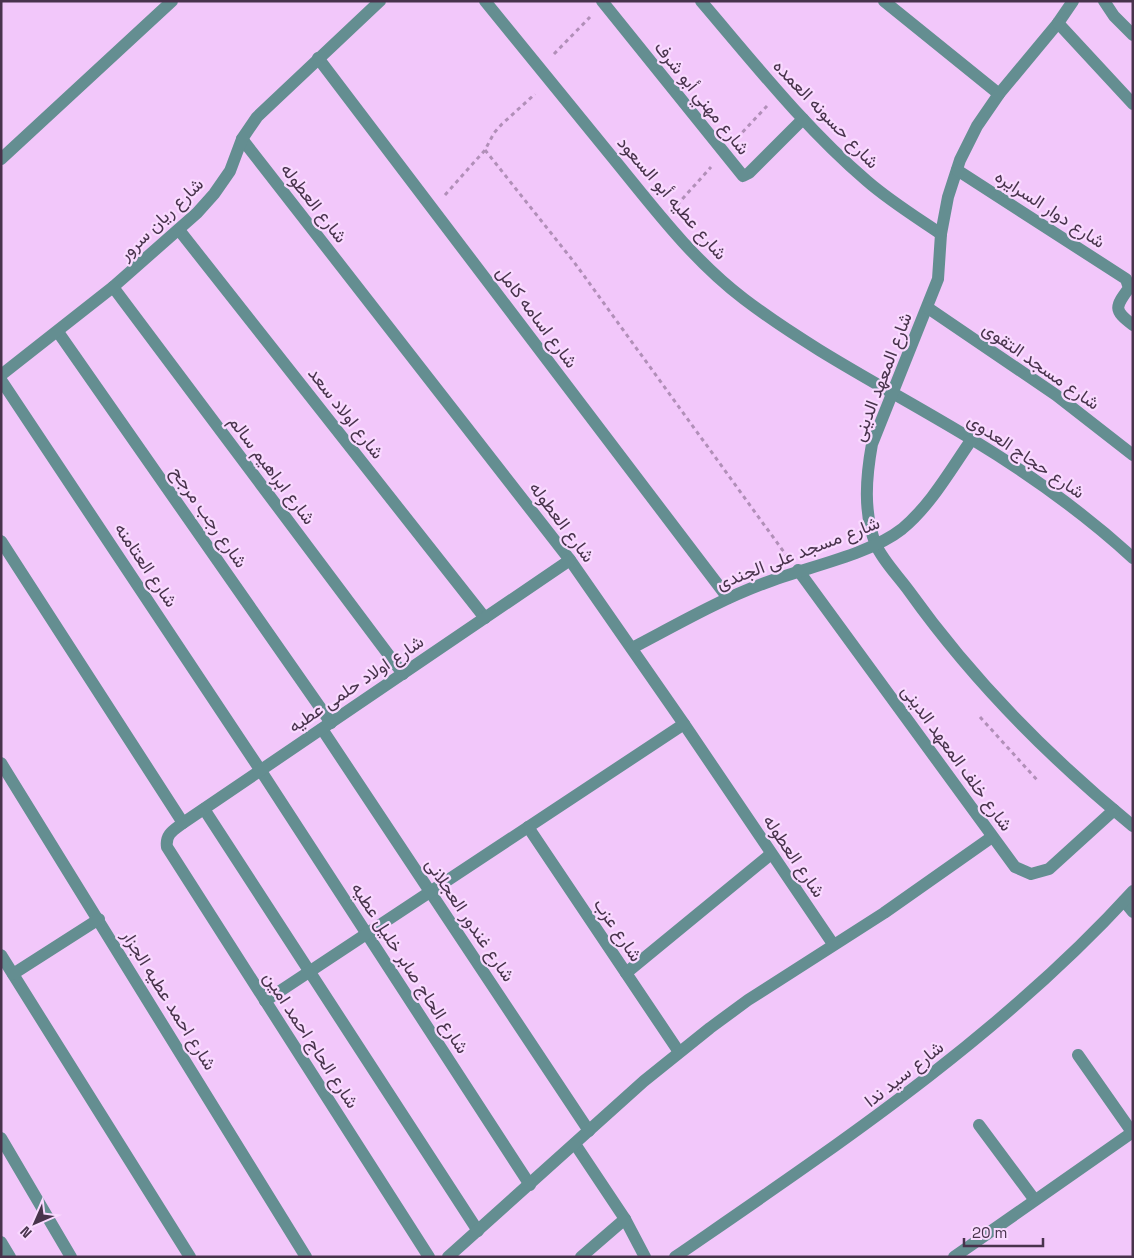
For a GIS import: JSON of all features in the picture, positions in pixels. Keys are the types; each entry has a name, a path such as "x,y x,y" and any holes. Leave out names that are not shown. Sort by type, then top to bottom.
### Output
{"street":[{"path":"1,159 172,1"},
{"name":"شارع ريان سرور","path":"1,375 58,332 179,230 214,194 230,171 242,139 257,117 380,1"},
{"name":"شارع عطيه أبو السعود","path":"485,1 664,220 703,264 773,320 893,393"},
{"name":"شارع حسونه العمده","path":"701,1 803,119 868,182 903,209 941,234"},
{"path":"884,1 1000,94"},
{"name":"شارع المعهد الدينى","path":"1073,1 1058,23 1000,94 977,126 957,170 948,197 941,234 938,280 872,444 867,470 866,496 869,521 876,546 918,604 963,659 1018,719 1133,826"},
{"path":"1104,1 1114,16 1133,35"},
{"name":"شارع مهني أبو شرف","path":"602,2 744,176 803,119"},
{"path":"1058,23 1133,104"},
{"name":"شارع اسامه كامل","path":"318,58 728,598"},
{"name":"شارع العطوله","path":"242,139 570,560 684,724 832,944"},
{"name":"شارع دوار السرايره","path":"957,170 1126,279 1129,288 1118,303 1118,309 1123,318 1133,325"},
{"name":"شارع اولاد سعد","path":"179,230 485,618"},
{"name":"شارع ابراهيم سالم","path":"113,287 402,674"},
{"name":"شارع مسجد التقوى","path":"928,308 1056,395 1133,455"},
{"name":"شارع رجب مرجح","path":"58,332 327,726"},
{"name":"شارع العتامنه","path":"1,380 261,771"},
{"name":"شارع حجاج العدوى","path":"893,393 972,440 1071,506 1133,558"},
{"name":"شارع مسجد على الجندى","path":"632,648 728,598 798,570 876,546 902,529 924,507 972,440"},
{"path":"1,541 183,824"},
{"name":"شارع اولاد حلمى عطيه","path":"166,841 168,834 570,560"},
{"name":"شارع خلف المعهد الدينى","path":"798,570 1015,867 1022,872 1040,873 1049,869 1114,810"},
{"path":"265,1001 684,724"},
{"name":"شارع غندور العجلانى","path":"327,726 430,892 589,1131"},
{"name":"شارع احمد عطيه الجزار","path":"1,763 306,1257"},
{"name":"شارع الحاج صابر خليل عطيه","path":"261,771 530,1185"},
{"path":"204,809 478,1231"},
{"name":"شارع عزب","path":"528,827 679,1052"},
{"path":"448,1257 679,1052 748,1000 832,944 884,913 992,837"},
{"name":"شارع الحاج احمد امين","path":"166,841 166,847 430,1257"},
{"path":"626,974 771,854"},
{"path":"1128,896 1133,912"},
{"name":"شارع سيد ندا","path":"675,1257 877,1118 964,1050 1046,977 1128,896"},
{"path":"13,974 99,919"},
{"path":"1,955 190,1257"},
{"path":"954,1257 1132,1132 1078,1055"},
{"path":"978,1125 1034,1199"},
{"path":"1,1138 71,1257"},
{"path":"575,1144 625,1219 645,1257"},
{"path":"580,1257 625,1219"},
{"path":"1,1242 10,1257"}],"path":[{"path":"540,69 602,2"},
{"path":"433,209 486,150 494,133 502,124 550,81"},
{"path":"486,150 574,262 798,570"},
{"path":"980,717 1038,781"}]}
